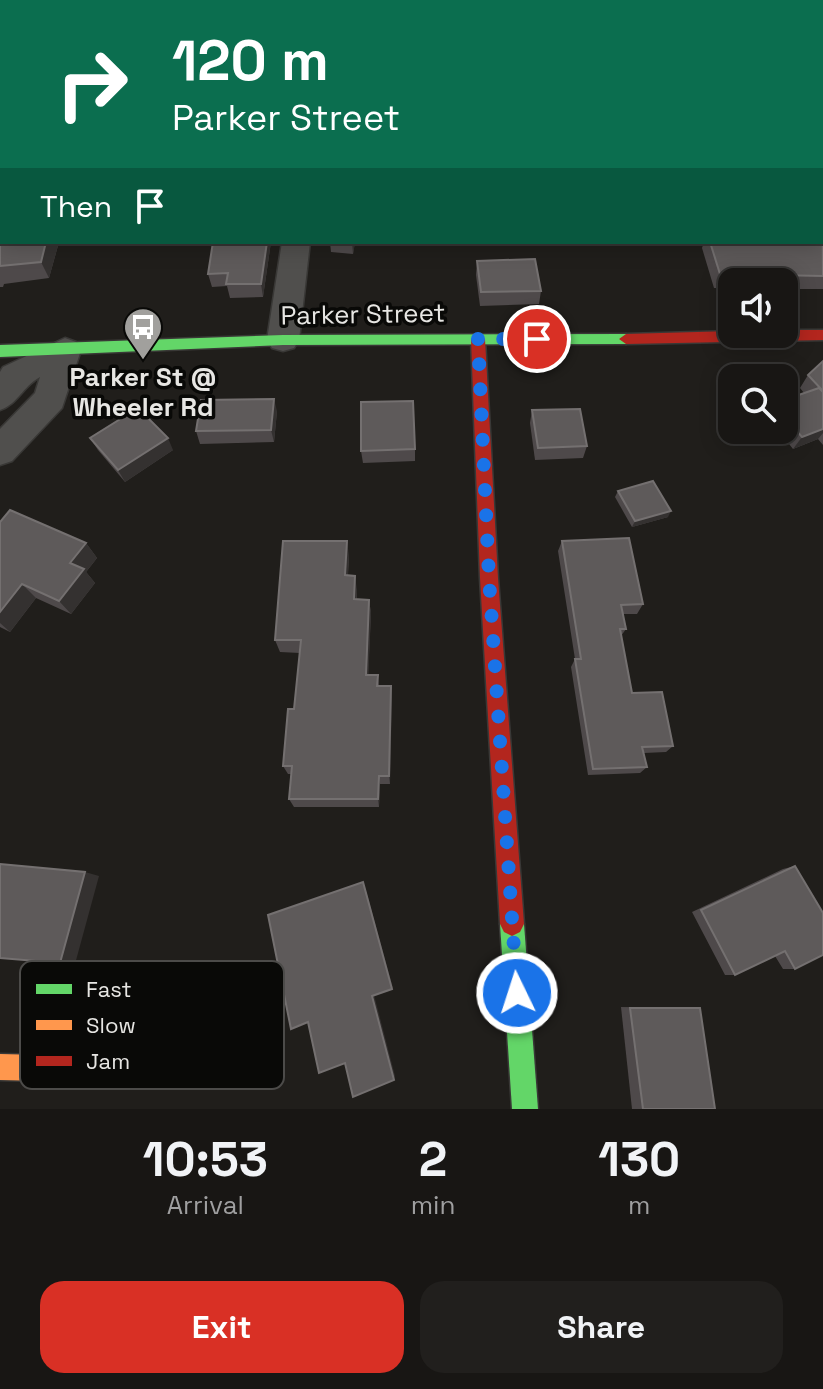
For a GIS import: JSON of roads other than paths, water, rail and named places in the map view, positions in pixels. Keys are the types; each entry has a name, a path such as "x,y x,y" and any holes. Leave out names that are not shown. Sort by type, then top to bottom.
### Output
{"main road":[{"name":"Parker Street","path":"0,351 283,340 685,339 823,335"},
{"path":"478,339 489,578 525,1109"},
{"path":"0,1067 20,1067"}],"street":[{"path":"283,340 296,244"},
{"path":"0,397 15,376 65,350"},
{"path":"0,451 50,399 65,350"}],"place":[{"name":"Parker St @ Wheeler Rd","path":"143,361"}]}
